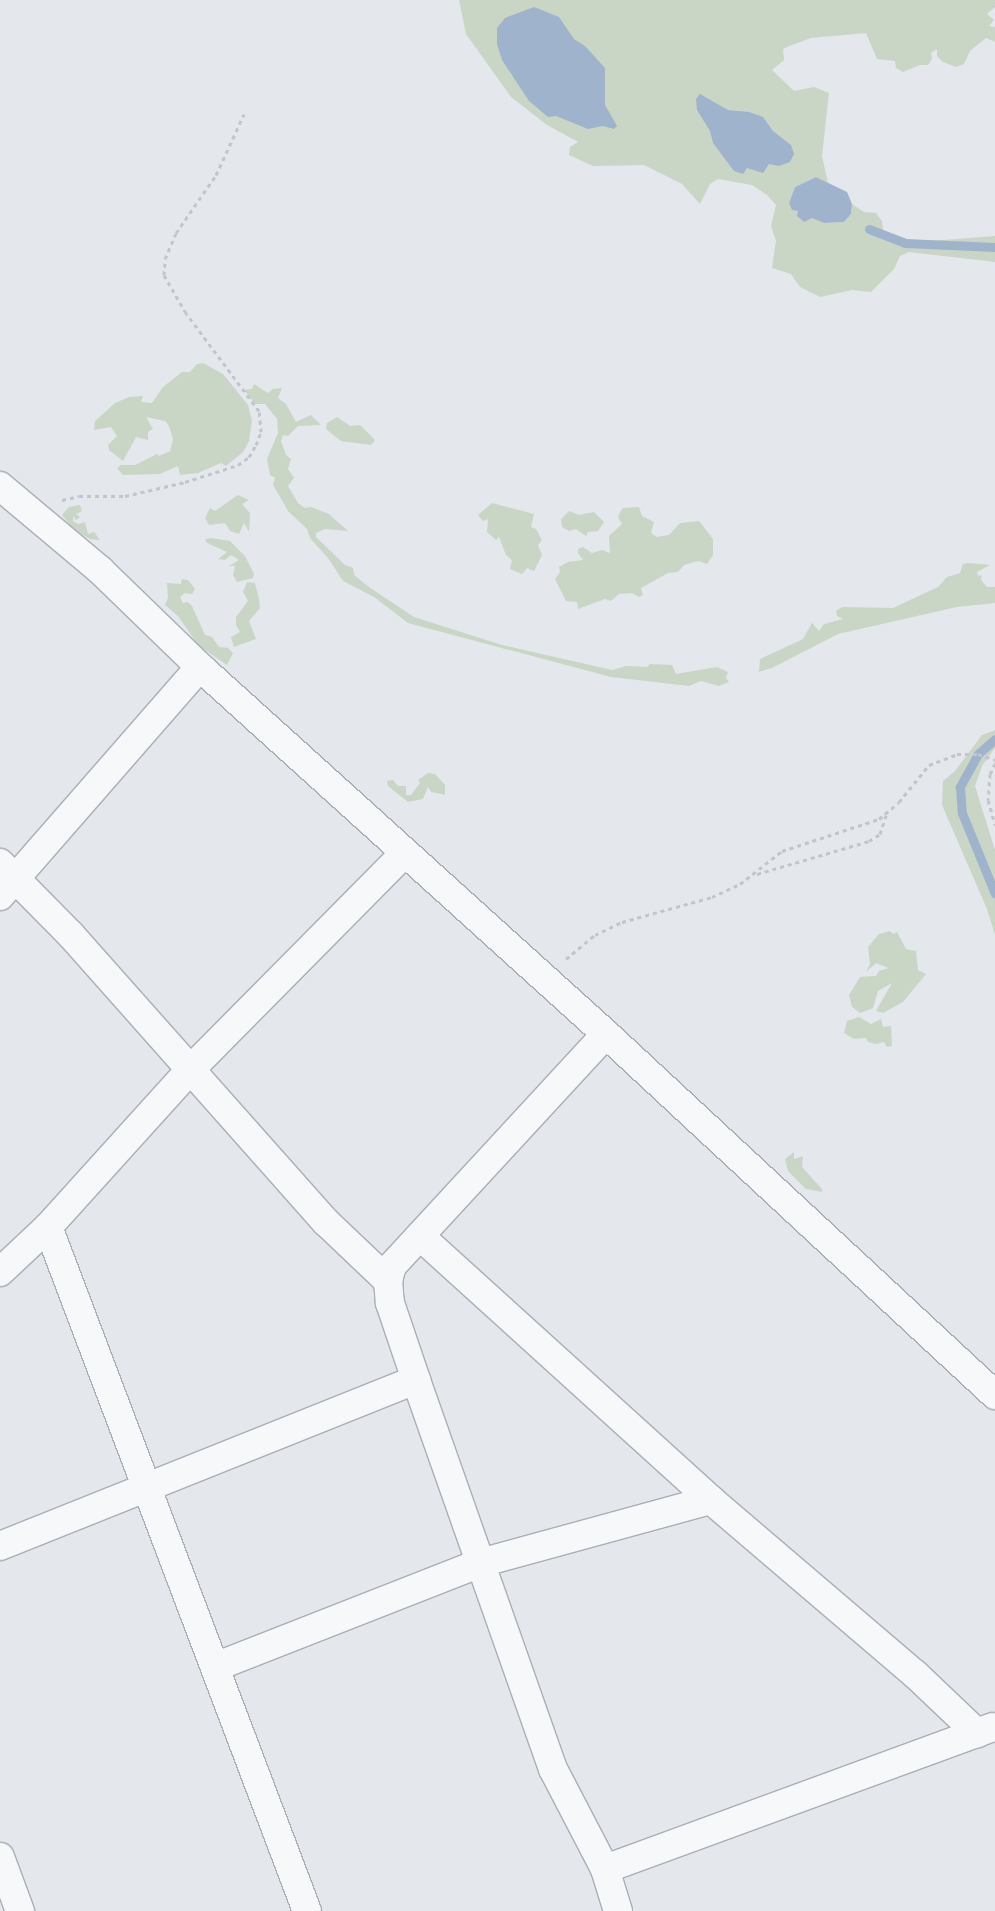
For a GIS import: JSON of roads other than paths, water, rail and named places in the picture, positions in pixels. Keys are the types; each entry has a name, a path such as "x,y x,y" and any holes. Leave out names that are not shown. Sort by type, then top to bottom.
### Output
{"street":[{"path":"0,486 100,570 200,667 606,1034 995,1396"},
{"path":"200,667 5,879 71,935 326,1222 388,1281"},
{"path":"0,1272 48,1227 190,1070 405,852"},
{"path":"606,1034 392,1266 388,1281 390,1303 416,1380 553,1769 605,1868 618,1911"},
{"path":"48,1227 307,1911"},
{"path":"420,1236 711,1500 915,1674 986,1730"},
{"path":"0,1546 148,1489 416,1380"},
{"path":"214,1667 480,1563 711,1500"},
{"path":"605,1868 986,1730"},
{"path":"0,1857 20,1911"}],"water":[{"path":"534,7 559,17 574,39 585,46 605,68 605,105 617,126 614,129 603,126 588,129 556,116 548,117 529,101 502,60 497,44 497,28 505,18"},
{"path":"700,94 728,110 749,112 763,117 773,131 791,145 794,154 790,162 779,166 769,164 763,173 747,168 743,174 734,171 713,143 710,131 697,110 696,99"},
{"path":"816,177 847,192 852,204 851,214 844,222 824,223 812,218 804,222 797,216 798,211 792,210 789,203 795,187"}],"waterway":[{"path":"869,229 905,243 995,247"},
{"path":"995,739 978,754 960,787 962,813 995,894"}]}
